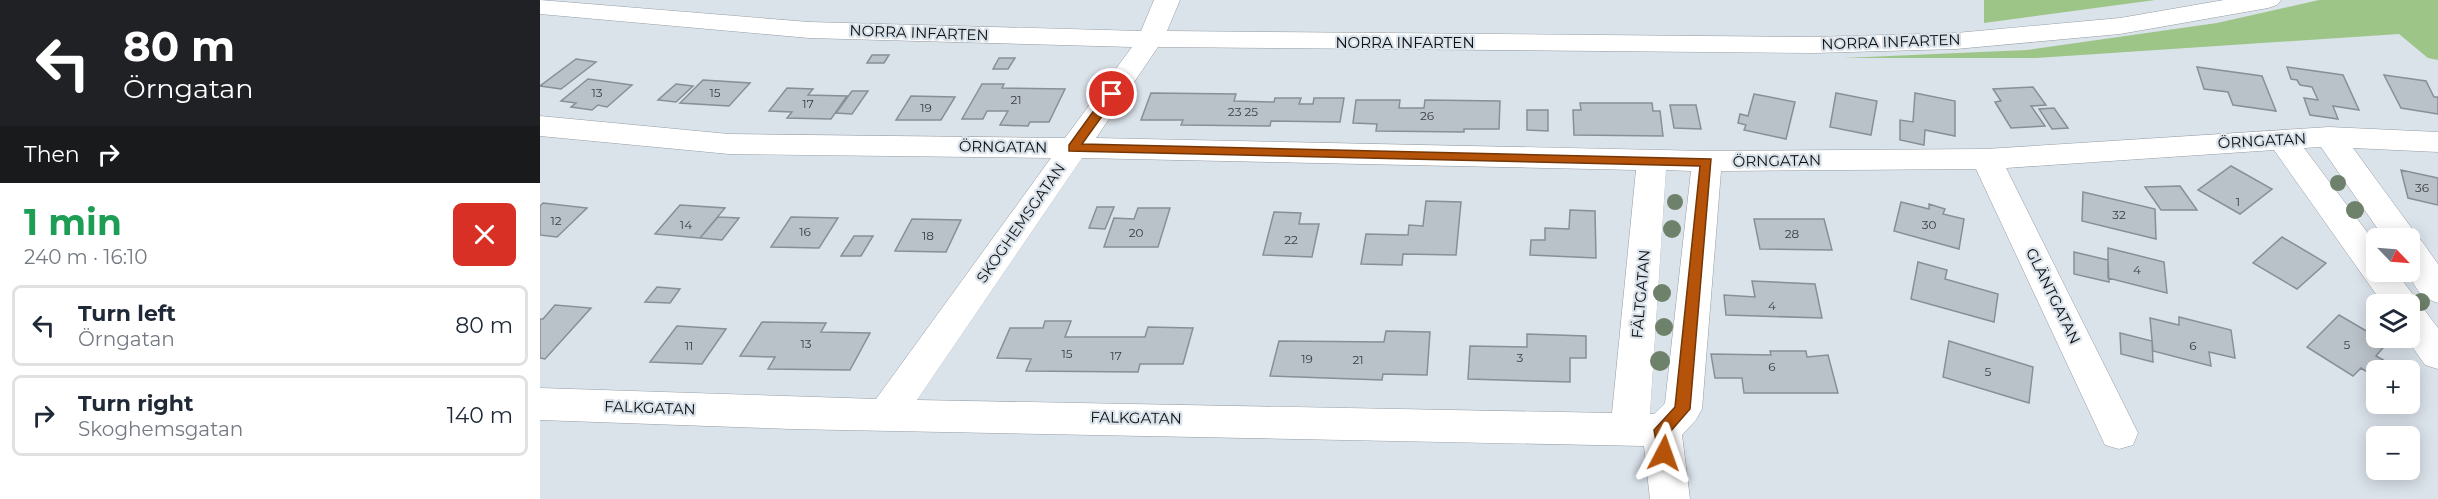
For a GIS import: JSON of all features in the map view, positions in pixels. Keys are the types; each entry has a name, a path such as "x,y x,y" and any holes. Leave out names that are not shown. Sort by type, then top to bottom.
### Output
{"street":[{"name":"SKOGHEMSGATAN","path":"887,413 1150,40 1167,0"},
{"name":"NORRA INFARTEN","path":"540,6 809,30 1150,40 1790,45 1944,41 2120,26 2268,0"},
{"name":"ÖRNGATAN","path":"540,126 729,144 1073,148 1707,162 1986,159 2329,137 2438,142"},
{"path":"2329,137 2394,228"},
{"path":"2281,139 2366,255"},
{"name":"FÄLTGATAN","path":"1646,429 1652,159"},
{"name":"GLÄNTGATAN","path":"1986,159 2119,432"},
{"path":"1670,499 1646,429 1683,409 1707,162"},
{"path":"2420,265 2438,290"},
{"path":"2420,330 2438,355"},
{"name":"FALKGATAN","path":"540,404 791,413 1646,429"}],"green space":[{"path":"1984,0 2155,0 1984,23"},
{"path":"2319,0 2438,0 2438,60 2428,58 2399,34 2036,58 1844,58 2027,50 2217,23"}],"building":[{"path":"872,55 889,55 884,63 867,63"},
{"path":"999,58 1015,58 1008,69 993,69"},
{"path":"576,59 596,62 561,89 540,86"},
{"path":"2197,67 2262,76 2276,111 2233,105 2228,92 2204,89"},
{"path":"2287,67 2343,75 2359,110 2333,106 2338,119 2310,115 2304,98 2318,100 2312,87 2300,85 2297,80 2291,79"},
{"path":"2384,75 2426,81 2434,97 2438,97 2438,114 2401,108"},
{"path":"588,79 632,85 607,107 598,105 592,110 571,107 576,103 561,101"},
{"path":"703,80 750,83 729,106 680,103"},
{"path":"676,84 693,86 676,102 658,100"},
{"path":"982,84 1004,84 1002,88 1065,89 1049,122 1030,122 1028,126 1000,125 1008,111 987,111 983,119 962,119"},
{"path":"2033,87 2046,105 2031,106 2045,126 2011,128 1995,102 2001,101 1993,89"},
{"path":"787,88 813,89 808,95 847,96 831,119 787,118 792,112 769,111"},
{"path":"852,91 868,91 852,114 836,113"},
{"path":"1151,93 1236,94 1234,101 1274,102 1275,98 1301,98 1299,104 1313,104 1314,98 1344,98 1340,122 1271,121 1270,126 1181,125 1183,120 1141,120"},
{"path":"1836,93 1877,101 1871,135 1830,127"},
{"path":"1915,93 1955,101 1955,136 1925,130 1924,145 1900,140 1900,120 1913,122"},
{"path":"1754,94 1795,102 1786,139 1744,130 1746,125 1738,123 1740,114 1748,116"},
{"path":"911,96 955,97 941,120 896,120"},
{"path":"1356,100 1400,100 1399,108 1424,108 1425,100 1500,101 1499,129 1464,129 1464,132 1376,131 1377,124 1353,123"},
{"path":"1580,103 1652,103 1653,111 1660,111 1663,136 1574,135 1573,110 1581,110"},
{"path":"1670,105 1696,105 1701,129 1674,128"},
{"path":"2054,108 2068,128 2052,129 2039,109"},
{"path":"1527,110 1548,110 1548,131 1527,130"},
{"path":"2231,166 2272,189 2240,214 2198,190"},
{"path":"2401,170 2438,178 2438,205 2408,198"},
{"path":"2180,186 2197,210 2161,210 2145,187"},
{"path":"2083,192 2155,209 2156,239 2082,221"},
{"path":"1426,201 1461,202 1456,255 1403,254 1402,265 1361,264 1366,234 1408,235 1409,225 1423,226"},
{"path":"1901,202 1929,209 1929,204 1945,209 1943,214 1964,219 1959,249 1894,231"},
{"path":"543,203 587,208 557,237 540,235 540,206"},
{"path":"680,205 725,208 700,238 655,234"},
{"path":"1097,207 1114,207 1105,229 1089,228"},
{"path":"1138,208 1170,208 1158,247 1104,247 1114,218 1134,219"},
{"path":"1570,210 1595,211 1596,258 1530,255 1531,240 1545,240 1545,228 1569,229"},
{"path":"1274,212 1301,213 1299,224 1319,224 1312,257 1263,255"},
{"path":"718,217 739,218 722,240 700,238"},
{"path":"791,217 838,218 819,248 771,247"},
{"path":"912,219 961,220 946,252 895,251"},
{"path":"1754,219 1824,219 1832,250 1760,249"},
{"path":"854,236 873,236 861,256 841,256"},
{"path":"2282,237 2326,263 2297,289 2253,263"},
{"path":"2108,248 2164,262 2167,293 2108,278"},
{"path":"2074,252 2108,260 2109,282 2074,274"},
{"path":"1918,262 1947,270 1945,279 1998,294 1994,322 1911,299"},
{"path":"1752,281 1815,284 1822,318 1726,315 1724,295 1755,297"},
{"path":"657,287 680,289 670,303 645,302"},
{"path":"555,305 591,308 545,359 540,358 540,319 543,319"},
{"path":"2339,315 2366,331 2366,348 2383,348 2376,356 2383,360 2366,360 2366,371 2361,368 2353,376 2307,347"},
{"path":"2179,317 2231,330 2235,358 2209,352 2211,366 2153,351 2150,318 2179,325"},
{"path":"1045,321 1071,321 1065,337 1145,337 1148,327 1193,328 1183,364 1140,364 1138,372 1026,371 1031,359 997,358 1010,328 1043,328"},
{"path":"762,322 826,323 821,332 870,333 850,370 768,369 775,357 740,356"},
{"path":"677,326 726,329 702,364 650,362"},
{"path":"1386,331 1430,332 1427,375 1383,374 1382,380 1270,376 1279,341 1384,342"},
{"path":"2120,333 2152,341 2153,362 2121,354"},
{"path":"1527,334 1586,336 1586,358 1570,358 1570,382 1468,379 1470,346 1527,347"},
{"path":"1949,341 2033,367 2029,403 1943,377"},
{"path":"1770,351 1806,351 1807,357 1828,355 1838,393 1744,393 1742,378 1715,378 1711,354 1771,355"}],"route":[{"path":"1112,94 1073,148 1707,162 1683,409 1662,430 1664,453"}]}
